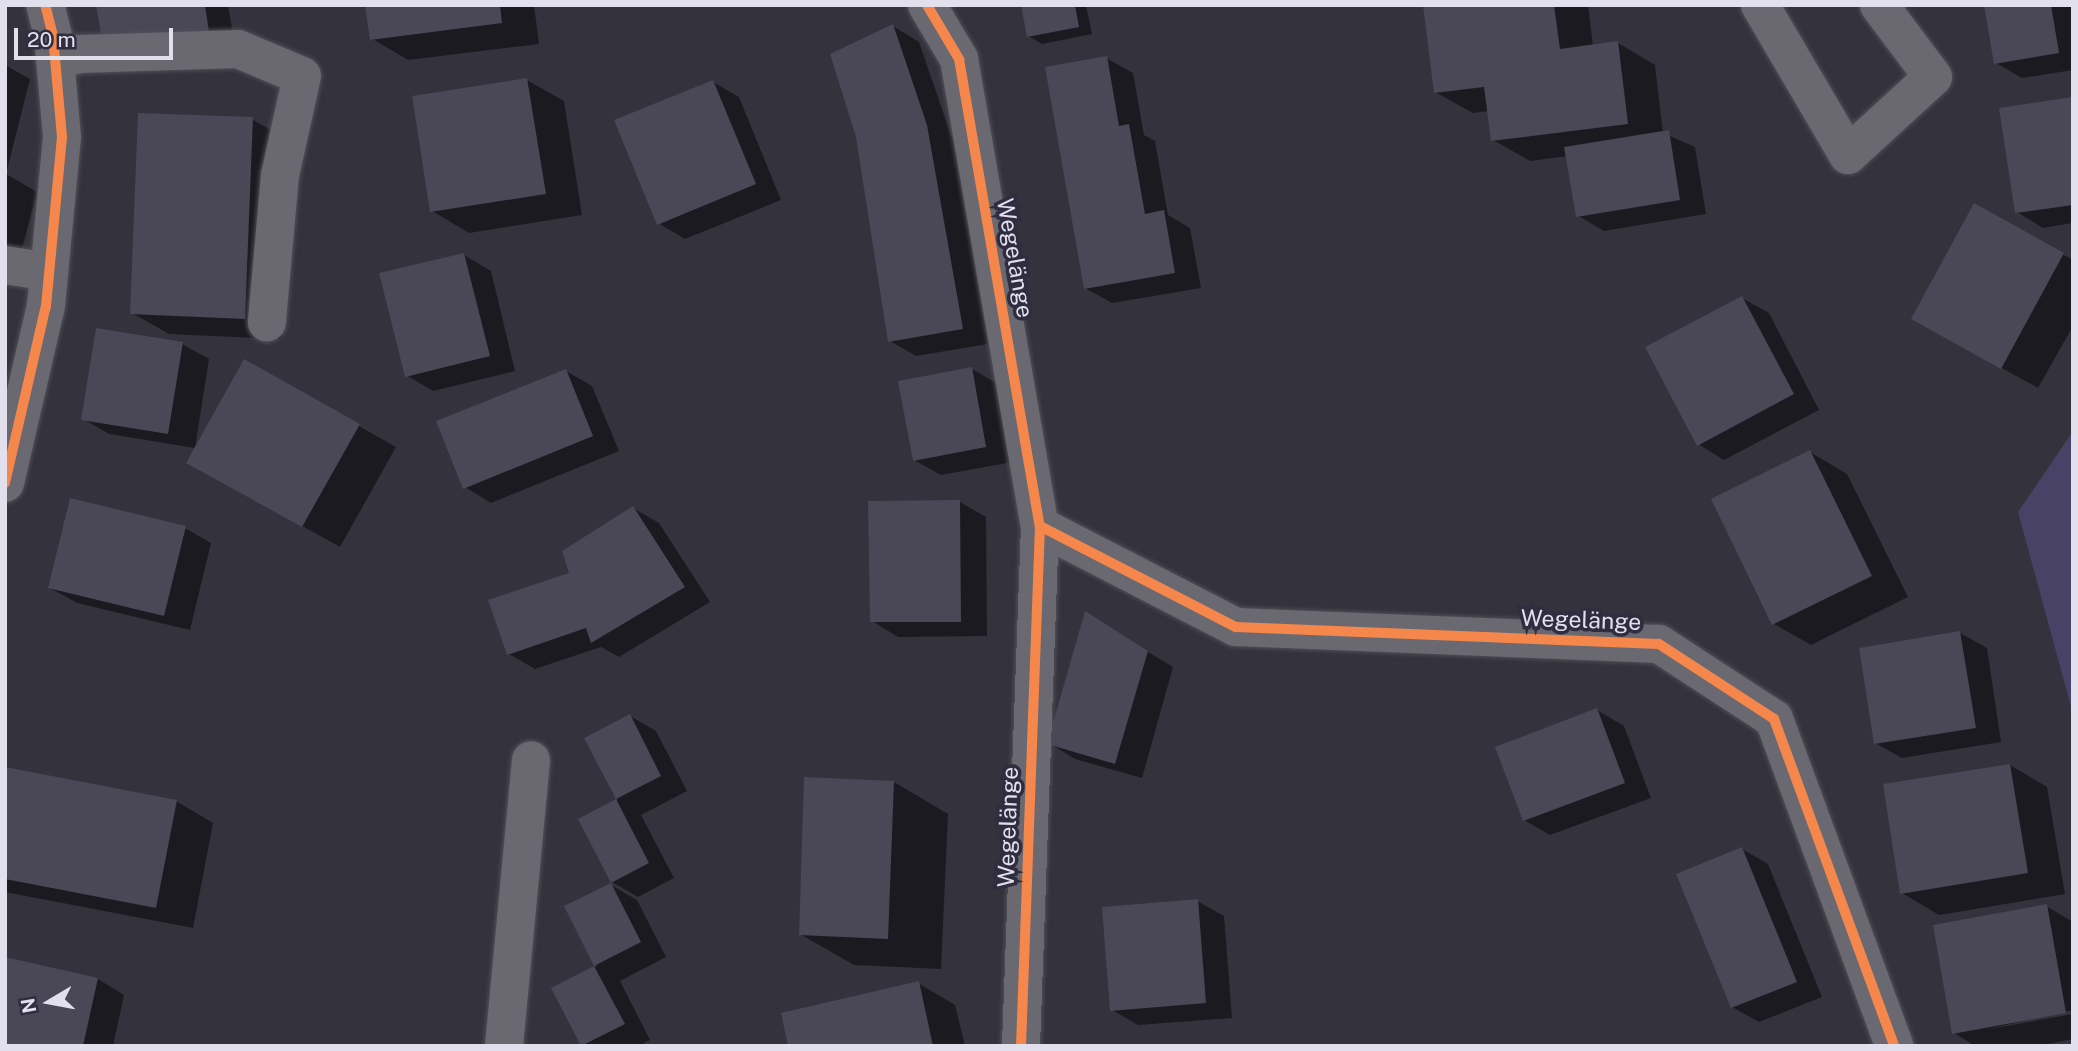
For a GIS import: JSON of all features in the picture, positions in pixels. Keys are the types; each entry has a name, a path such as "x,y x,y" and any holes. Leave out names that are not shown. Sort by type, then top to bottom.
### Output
{"street":[{"path":"5,483 46,306 62,137 55,59 45,5"},
{"name":"Wegelänge","path":"927,5 959,59 1040,526 1021,1046"},
{"path":"1760,5 1848,155 1933,77 1879,5"},
{"path":"55,59 80,54 238,49 302,76 280,175 267,322"},
{"path":"5,265 49,272"},
{"name":"Wegelänge","path":"1040,526 1236,627 1659,644 1774,719 1894,1046"},
{"path":"504,1046 531,760"}],"shaded area":[{"path":"2073,431 2073,714 2018,512"}],"building":[{"path":"96,5 205,5 209,32 104,51"},
{"path":"365,5 500,5 502,23 370,40"},
{"path":"1021,5 1075,5 1079,27 1027,37"},
{"path":"1423,5 1554,5 1560,49 1618,41 1628,124 1491,141 1484,87 1434,93"},
{"path":"1984,5 2051,5 2059,53 1994,64"},
{"path":"893,24 927,125 963,329 888,342 856,137 830,54"},
{"path":"1107,56 1119,126 1129,124 1145,214 1164,210 1175,273 1084,289 1045,67"},
{"path":"527,78 546,194 430,212 412,96"},
{"path":"713,80 756,184 657,225 614,120"},
{"path":"2073,97 2073,205 2015,213 1999,108"},
{"path":"138,113 253,117 245,319 130,314"},
{"path":"1669,130 1680,200 1576,217 1564,147"},
{"path":"1974,203 2064,253 2001,369 1911,319"},
{"path":"464,253 490,356 405,377 379,273"},
{"path":"1742,296 1794,394 1697,446 1645,347"},
{"path":"96,328 183,342 168,434 81,420"},
{"path":"244,359 360,424 302,527 186,463"},
{"path":"972,367 986,447 913,461 898,381"},
{"path":"566,369 593,436 463,489 436,421"},
{"path":"1810,450 1872,576 1772,625 1711,499"},
{"path":"70,498 186,526 164,616 48,588"},
{"path":"960,500 961,622 870,622 868,501"},
{"path":"633,506 685,587 591,643 586,628 507,655 488,600 569,573 562,551"},
{"path":"1085,611 1148,651 1115,764 1047,744"},
{"path":"1960,631 1976,728 1874,744 1859,648"},
{"path":"1597,708 1625,783 1523,821 1495,747"},
{"path":"630,714 661,776 616,799 584,738"},
{"path":"2010,764 2028,873 1900,894 1883,784"},
{"path":"5,767 177,800 156,908 5,879"},
{"path":"804,777 894,781 888,939 799,935"},
{"path":"616,799 649,863 611,883 578,819"},
{"path":"1742,847 1797,982 1731,1008 1676,874"},
{"path":"611,883 641,942 594,966 564,906"},
{"path":"1198,899 1206,1003 1110,1011 1102,907"},
{"path":"2047,904 2066,1013 1952,1034 1933,925"},
{"path":"5,957 98,978 83,1046 5,1046"},
{"path":"594,966 625,1024 581,1046 551,988"},
{"path":"919,981 933,1046 788,1046 781,1013"}],"cycle path":[{"path":"5,483 46,306 62,137 53,36 45,5"},
{"path":"927,5 959,59 1040,526 1236,627 1659,644 1774,719 1894,1046"},
{"path":"1021,1046 1040,526"}]}
